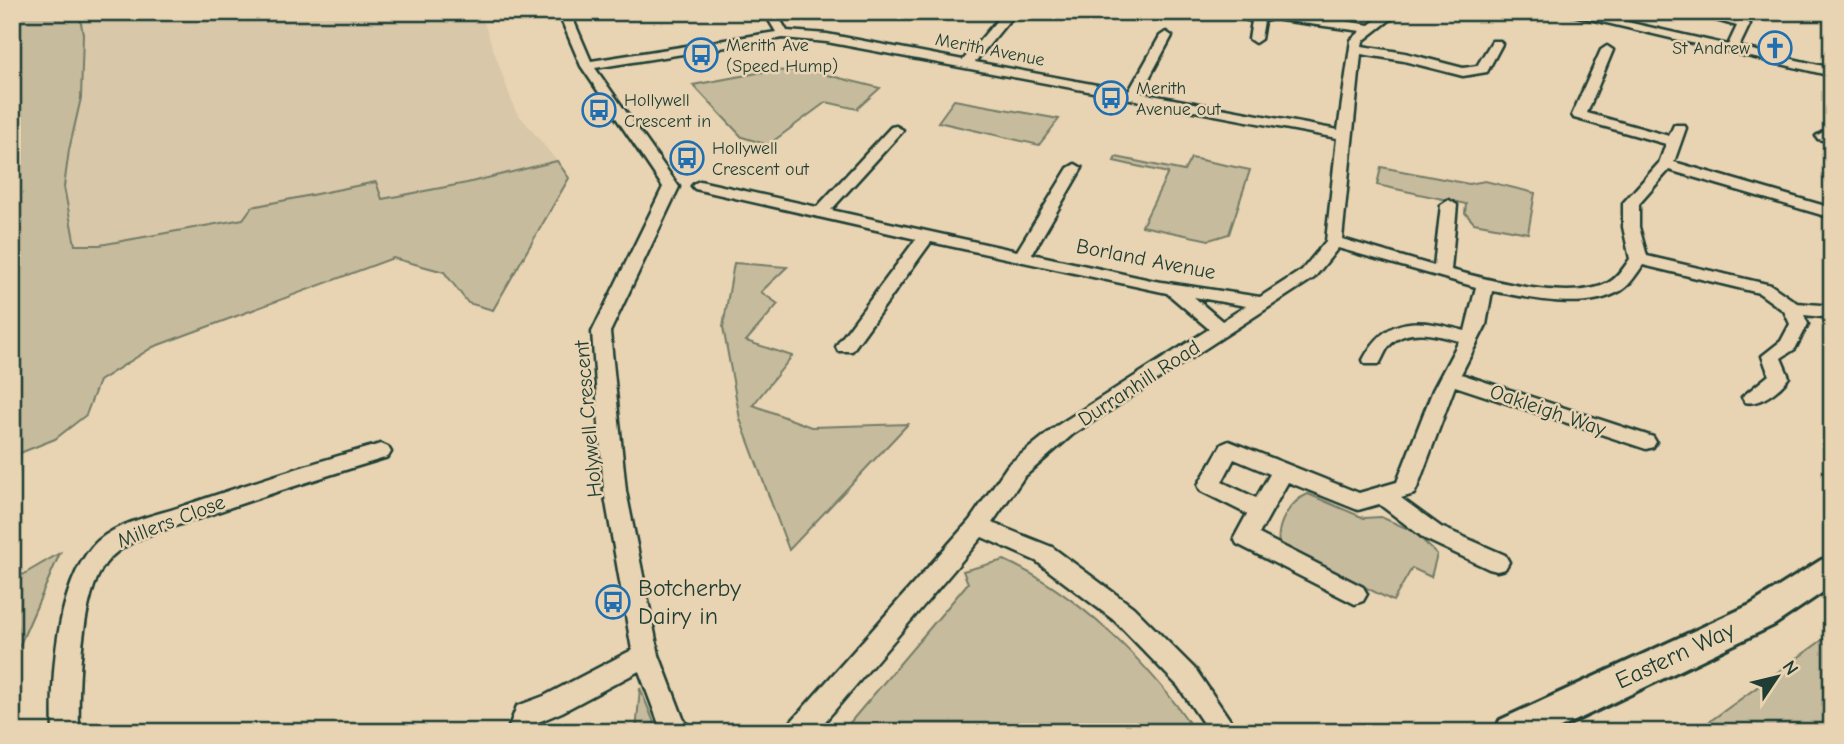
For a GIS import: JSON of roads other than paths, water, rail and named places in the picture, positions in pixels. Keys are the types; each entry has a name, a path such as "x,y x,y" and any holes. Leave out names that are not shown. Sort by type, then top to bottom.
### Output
{"street":[{"name":"Holywell Crescent","path":"564,12 587,66 671,187 601,332 615,491 646,655 673,726 678,732"},
{"path":"770,12 783,34"},
{"path":"966,64 1010,12"},
{"path":"1220,12 1258,19 1273,15 1293,16 1370,29"},
{"path":"1394,12 1357,40 1344,135 1334,242 1513,292 1581,296 1614,287 1639,259"},
{"path":"1566,12 1832,72"},
{"path":"1701,14 1744,24 1732,50"},
{"path":"1255,39 1258,19"},
{"name":"Merith Avenue","path":"587,66 783,34 827,37 1344,135"},
{"path":"1133,95 1166,36"},
{"path":"1355,49 1405,57 1463,72 1482,68 1496,44"},
{"path":"1607,50 1579,115 1676,135 1666,164 1631,202 1631,227 1639,259"},
{"path":"822,211 895,131"},
{"path":"1666,164 1832,212"},
{"path":"1021,258 1075,168"},
{"name":"Borland Avenue","path":"700,186 822,211 1021,258 1173,289 1264,303"},
{"path":"1442,272 1449,205"},
{"path":"845,347 926,237"},
{"name":"Durranhill Road","path":"799,732 978,526 1017,471 1065,430 1308,274 1334,242"},
{"path":"1639,259 1765,289 1792,308 1832,312"},
{"path":"1260,510 1209,485 1229,449 1358,502 1406,488 1450,377 1477,325 1485,284"},
{"path":"1173,289 1222,330"},
{"path":"1752,397 1779,377 1772,356 1788,345 1799,324 1792,308"},
{"path":"1372,360 1383,341 1397,331 1428,327 1470,338"},
{"name":"Oakleigh Way","path":"1450,377 1646,442"},
{"name":"Millers Close","path":"66,732 70,651 85,578 93,563 108,546 155,525 303,472 382,452"},
{"path":"1283,471 1245,538 1355,594"},
{"path":"1382,495 1433,533 1496,562"},
{"path":"978,526 1044,554 1124,614 1187,678 1225,732"},
{"name":"Eastern Way","path":"1513,732 1762,615 1832,569"},
{"path":"523,723 553,704 646,655"}],"place":[{"name":"St Andrew","path":"1775,48"},
{"name":"Merith Ave (Speed Hump)","path":"701,55"},
{"name":"Merith Avenue out","path":"1111,98"},
{"name":"Hollywell Crescent in","path":"599,110"},
{"name":"Hollywell Crescent out","path":"687,158"},
{"name":"Botcherby Dairy in","path":"613,602"}]}
